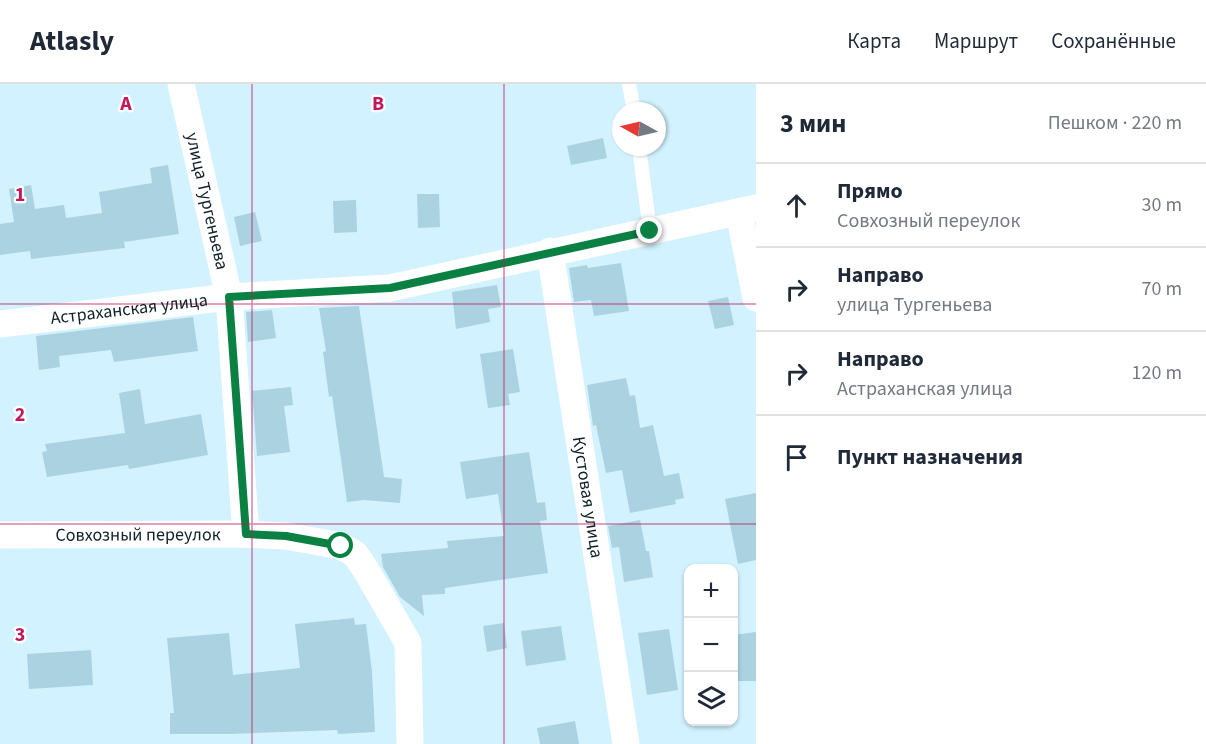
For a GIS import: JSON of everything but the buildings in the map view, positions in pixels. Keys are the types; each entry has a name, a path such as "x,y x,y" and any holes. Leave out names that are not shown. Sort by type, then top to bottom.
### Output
{"street":[{"name":"улица Тургеньева","path":"181,84 229,297 246,534"},
{"name":"Астраханская улица","path":"0,324 229,297 390,288 550,251 747,210"},
{"path":"747,210 756,298"},
{"name":"Кустовая улица","path":"550,251 626,744"},
{"name":"Совхозный переулок","path":"0,535 246,534 286,536 341,546 355,555 366,570 408,643 410,744"}],"lane":[{"path":"629,84 632,102"},
{"path":"640,156 650,231"}],"route":[{"path":"341,546 286,536 246,534 229,297 390,288 550,251 650,231"}]}
